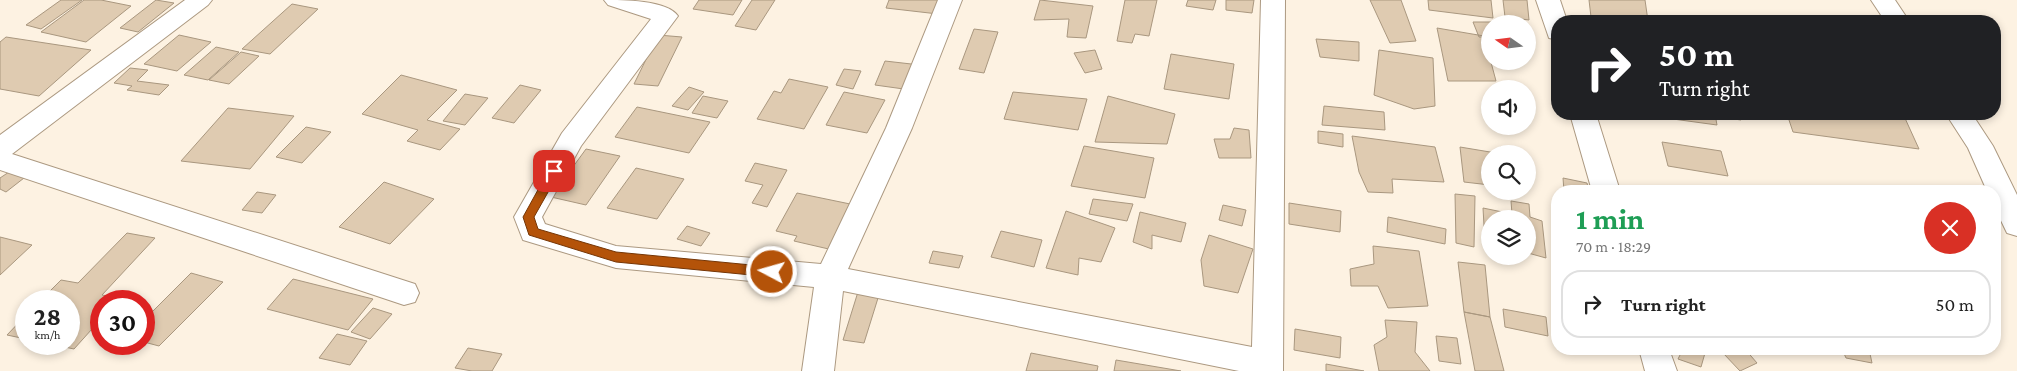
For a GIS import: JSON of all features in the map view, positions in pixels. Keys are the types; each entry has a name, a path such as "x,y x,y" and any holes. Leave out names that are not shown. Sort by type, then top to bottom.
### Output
{"street":[{"path":"0,150 200,0"},
{"path":"616,0 670,8 571,140 528,217 533,232 616,257 830,277 1266,367 1273,0"},
{"path":"818,371 830,277 899,128 950,0"},
{"path":"1548,0 1553,15"},
{"path":"1883,0 1893,15"},
{"path":"1584,120 1604,185"},
{"path":"1962,120 1980,146 1998,185"},
{"path":"0,160 404,293"},
{"path":"2001,191 2017,225"},
{"path":"1656,355 1661,371"}],"building":[{"path":"61,0 82,0 41,29 26,25"},
{"path":"84,0 101,0 131,6 86,42 41,32"},
{"path":"156,0 174,3 138,32 120,28"},
{"path":"699,0 742,0 733,15 693,9"},
{"path":"752,0 775,0 756,30 735,26"},
{"path":"889,0 943,0 938,14 886,8"},
{"path":"1040,0 1093,6 1086,38 1067,37 1069,19 1034,20"},
{"path":"1125,0 1157,0 1149,36 1135,34 1132,43 1117,41"},
{"path":"1188,0 1216,0 1213,10 1186,6"},
{"path":"1226,0 1254,0 1252,13 1226,10"},
{"path":"1370,0 1401,0 1416,41 1390,43"},
{"path":"1428,0 1491,0 1493,15 1481,16 1429,10"},
{"path":"1503,0 1527,0 1528,15 1505,15"},
{"path":"1589,0 1645,0 1647,15 1591,15"},
{"path":"292,4 318,9 270,54 242,49"},
{"path":"1473,22 1481,22 1481,37 1479,37"},
{"path":"1437,28 1481,35 1481,70 1493,70 1496,80 1448,81"},
{"path":"974,29 998,32 984,73 959,69"},
{"path":"179,35 211,42 177,71 144,64"},
{"path":"658,35 682,37 658,86 634,84"},
{"path":"6,37 91,50 39,96 0,89 0,42"},
{"path":"1316,39 1359,42 1359,61 1320,57"},
{"path":"216,47 239,52 208,80 184,75"},
{"path":"1095,50 1102,69 1085,73 1074,53"},
{"path":"1379,50 1433,58 1435,106 1414,109 1374,95"},
{"path":"241,52 259,56 229,84 209,80"},
{"path":"1171,54 1234,64 1229,99 1164,89"},
{"path":"885,61 920,65 911,90 875,85"},
{"path":"130,68 148,70 137,81 169,85 159,95 127,90 132,86 114,83"},
{"path":"844,69 861,71 853,89 836,85"},
{"path":"401,75 457,90 427,120 460,129 440,150 407,141 418,130 362,114"},
{"path":"789,79 828,87 804,129 757,119 774,91 781,93"},
{"path":"520,85 541,90 514,123 492,118"},
{"path":"689,87 704,92 688,110 672,106"},
{"path":"844,92 885,100 867,133 826,125"},
{"path":"1013,92 1087,99 1078,130 1004,119"},
{"path":"465,94 488,98 465,125 443,121"},
{"path":"703,96 728,101 717,118 692,113"},
{"path":"1108,96 1175,114 1167,144 1095,142"},
{"path":"1324,106 1384,112 1385,130 1322,125"},
{"path":"637,107 710,122 689,153 615,137"},
{"path":"228,108 294,116 250,169 181,161"},
{"path":"1680,120 1716,120 1717,125"},
{"path":"1789,120 1906,120 1919,149 1793,132"},
{"path":"306,127 331,132 302,163 276,157"},
{"path":"1234,128 1249,130 1251,158 1219,158 1214,139 1230,139"},
{"path":"1318,131 1343,134 1343,147 1318,143"},
{"path":"1352,136 1435,147 1444,182 1392,179 1393,193 1368,192 1359,172"},
{"path":"1662,142 1721,151 1728,176 1668,166"},
{"path":"1084,146 1154,158 1145,198 1071,186"},
{"path":"1460,147 1481,150 1481,184 1464,182"},
{"path":"586,149 620,156 586,205 551,197"},
{"path":"755,163 787,170 767,207 752,203 763,185 745,181"},
{"path":"636,168 684,179 657,219 607,208"},
{"path":"9,172 24,178 6,192 0,189 0,178"},
{"path":"1563,178 1587,183 1588,185 1564,185"},
{"path":"384,182 434,199 390,244 339,227"},
{"path":"257,192 276,195 262,213 242,210"},
{"path":"797,193 855,205 833,250 794,241 797,236 776,231"},
{"path":"1455,194 1475,196 1474,247 1456,243"},
{"path":"1093,199 1133,204 1127,221 1089,214"},
{"path":"1511,201 1529,204 1529,210 1512,210"},
{"path":"1289,203 1341,211 1340,232 1289,224"},
{"path":"1223,205 1246,210 1242,226 1219,220"},
{"path":"1066,211 1115,228 1101,262 1079,258 1078,275 1046,268"},
{"path":"1140,212 1186,223 1181,242 1152,235 1152,249 1133,242"},
{"path":"1388,217 1446,229 1445,244 1387,232"},
{"path":"1536,219 1542,221 1546,258 1536,255"},
{"path":"687,226 710,233 701,246 677,239"},
{"path":"1001,231 1042,240 1034,267 991,257"},
{"path":"127,233 155,238 107,290 90,290 90,331 80,342 80,290 51,290 61,280 78,283"},
{"path":"1209,235 1253,249 1238,293 1204,286 1201,260"},
{"path":"0,237 32,245 0,275"},
{"path":"1373,246 1419,251 1428,306 1388,308 1378,286 1351,286 1350,269 1374,264"},
{"path":"933,251 963,256 959,268 929,263"},
{"path":"1458,262 1485,265 1490,317 1464,312"},
{"path":"191,273 223,282 159,346 155,345 155,309"},
{"path":"293,279 373,299 348,330 267,309"},
{"path":"862,279 883,282 864,343 843,340"},
{"path":"373,308 392,314 370,339 351,332"},
{"path":"1503,309 1546,317 1548,336 1505,327"},
{"path":"1464,312 1490,317 1504,371 1475,371"},
{"path":"1385,320 1417,322 1415,352 1430,371 1379,371 1374,345 1387,337"},
{"path":"15,327 15,337 7,335"},
{"path":"1295,329 1341,337 1340,358 1294,350"},
{"path":"337,334 367,341 350,365 319,358"},
{"path":"1436,336 1457,338 1461,364 1439,361"},
{"path":"468,348 502,354 492,371 472,371 455,368"},
{"path":"1031,353 1098,366 1097,371 1026,371"},
{"path":"1680,355 1704,355 1701,367 1678,359"},
{"path":"1725,355 1750,355 1757,363 1740,371"},
{"path":"1845,355 1870,355 1872,363 1846,358"},
{"path":"1116,360 1181,371 1114,371"},
{"path":"1326,364 1364,371 1326,371"}],"route":[{"path":"554,171 528,217 533,232 616,257 772,272"}]}
